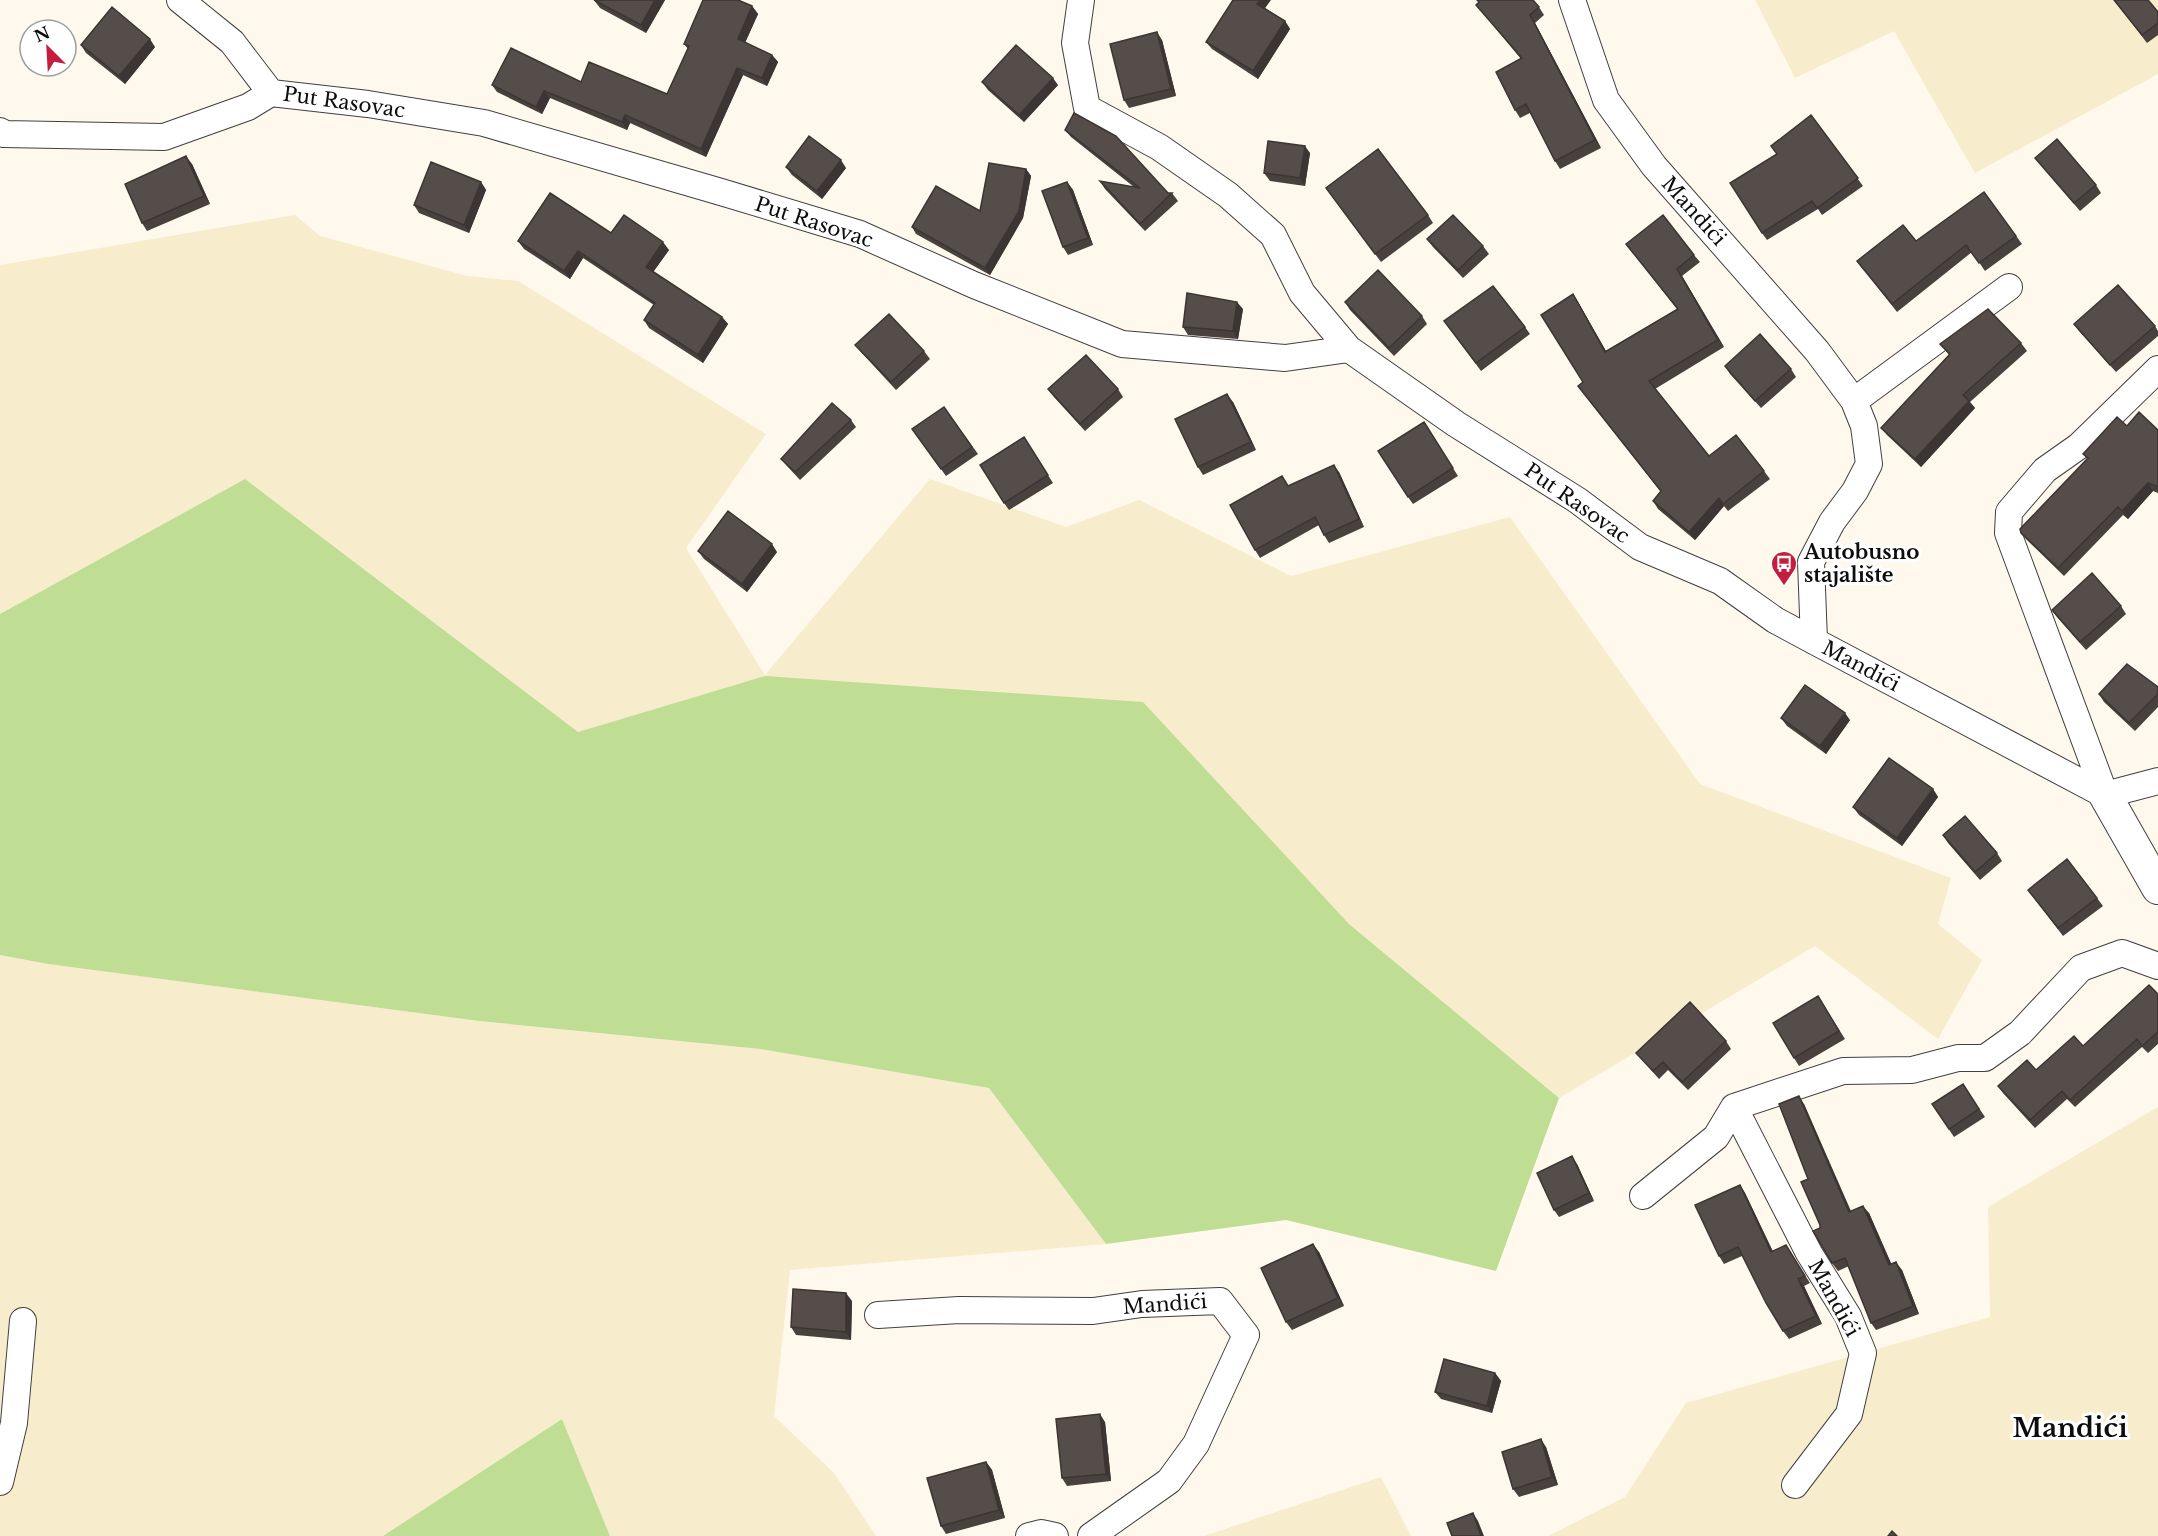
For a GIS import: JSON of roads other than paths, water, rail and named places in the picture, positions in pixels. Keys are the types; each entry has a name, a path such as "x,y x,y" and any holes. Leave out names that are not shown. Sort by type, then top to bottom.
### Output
{"street":[{"name":"Put Rasovac","path":"180,0 232,42 271,93"},
{"name":"Put Rasovac","path":"1081,0 1075,43 1087,108 1160,147 1228,195 1273,235 1302,293 1349,349 1456,424 1577,500 1640,547 1720,581 1775,620 1814,641"},
{"name":"Mandići","path":"1572,0 1606,100 1654,166 1817,351 1854,401 1864,426 1869,464 1855,491 1832,522 1811,562 1814,641 2105,795"},
{"name":"Put Rasovac","path":"0,131 4,134 164,137 248,107 271,93 368,104 484,123 860,234 974,285 1122,344 1285,358 1349,349"},
{"path":"1854,401 2009,287"},
{"path":"2158,369 2079,446 2045,470 2009,512 2008,533 2105,795 2158,888"},
{"path":"2105,795 2158,781"},
{"path":"1643,1196 1716,1137 1734,1107 1843,1071 1912,1070 1958,1058 1985,1058 2020,1033 2081,968 2122,952 2158,966"},
{"name":"Mandići","path":"1734,1107 1809,1253 1848,1316 1863,1353 1850,1414 1795,1485"},
{"name":"Mandići","path":"878,1315 959,1310 1092,1311 1142,1304 1220,1301 1246,1335 1196,1444 1169,1481 1091,1536"},
{"path":"0,1482 14,1424 23,1321"},
{"path":"1029,1536 1041,1533 1055,1536"}],"place":[{"name":"Autobusno stajalište","path":"1784,587"}],"district":[{"name":"Mandići","path":"2070,1428"}]}
